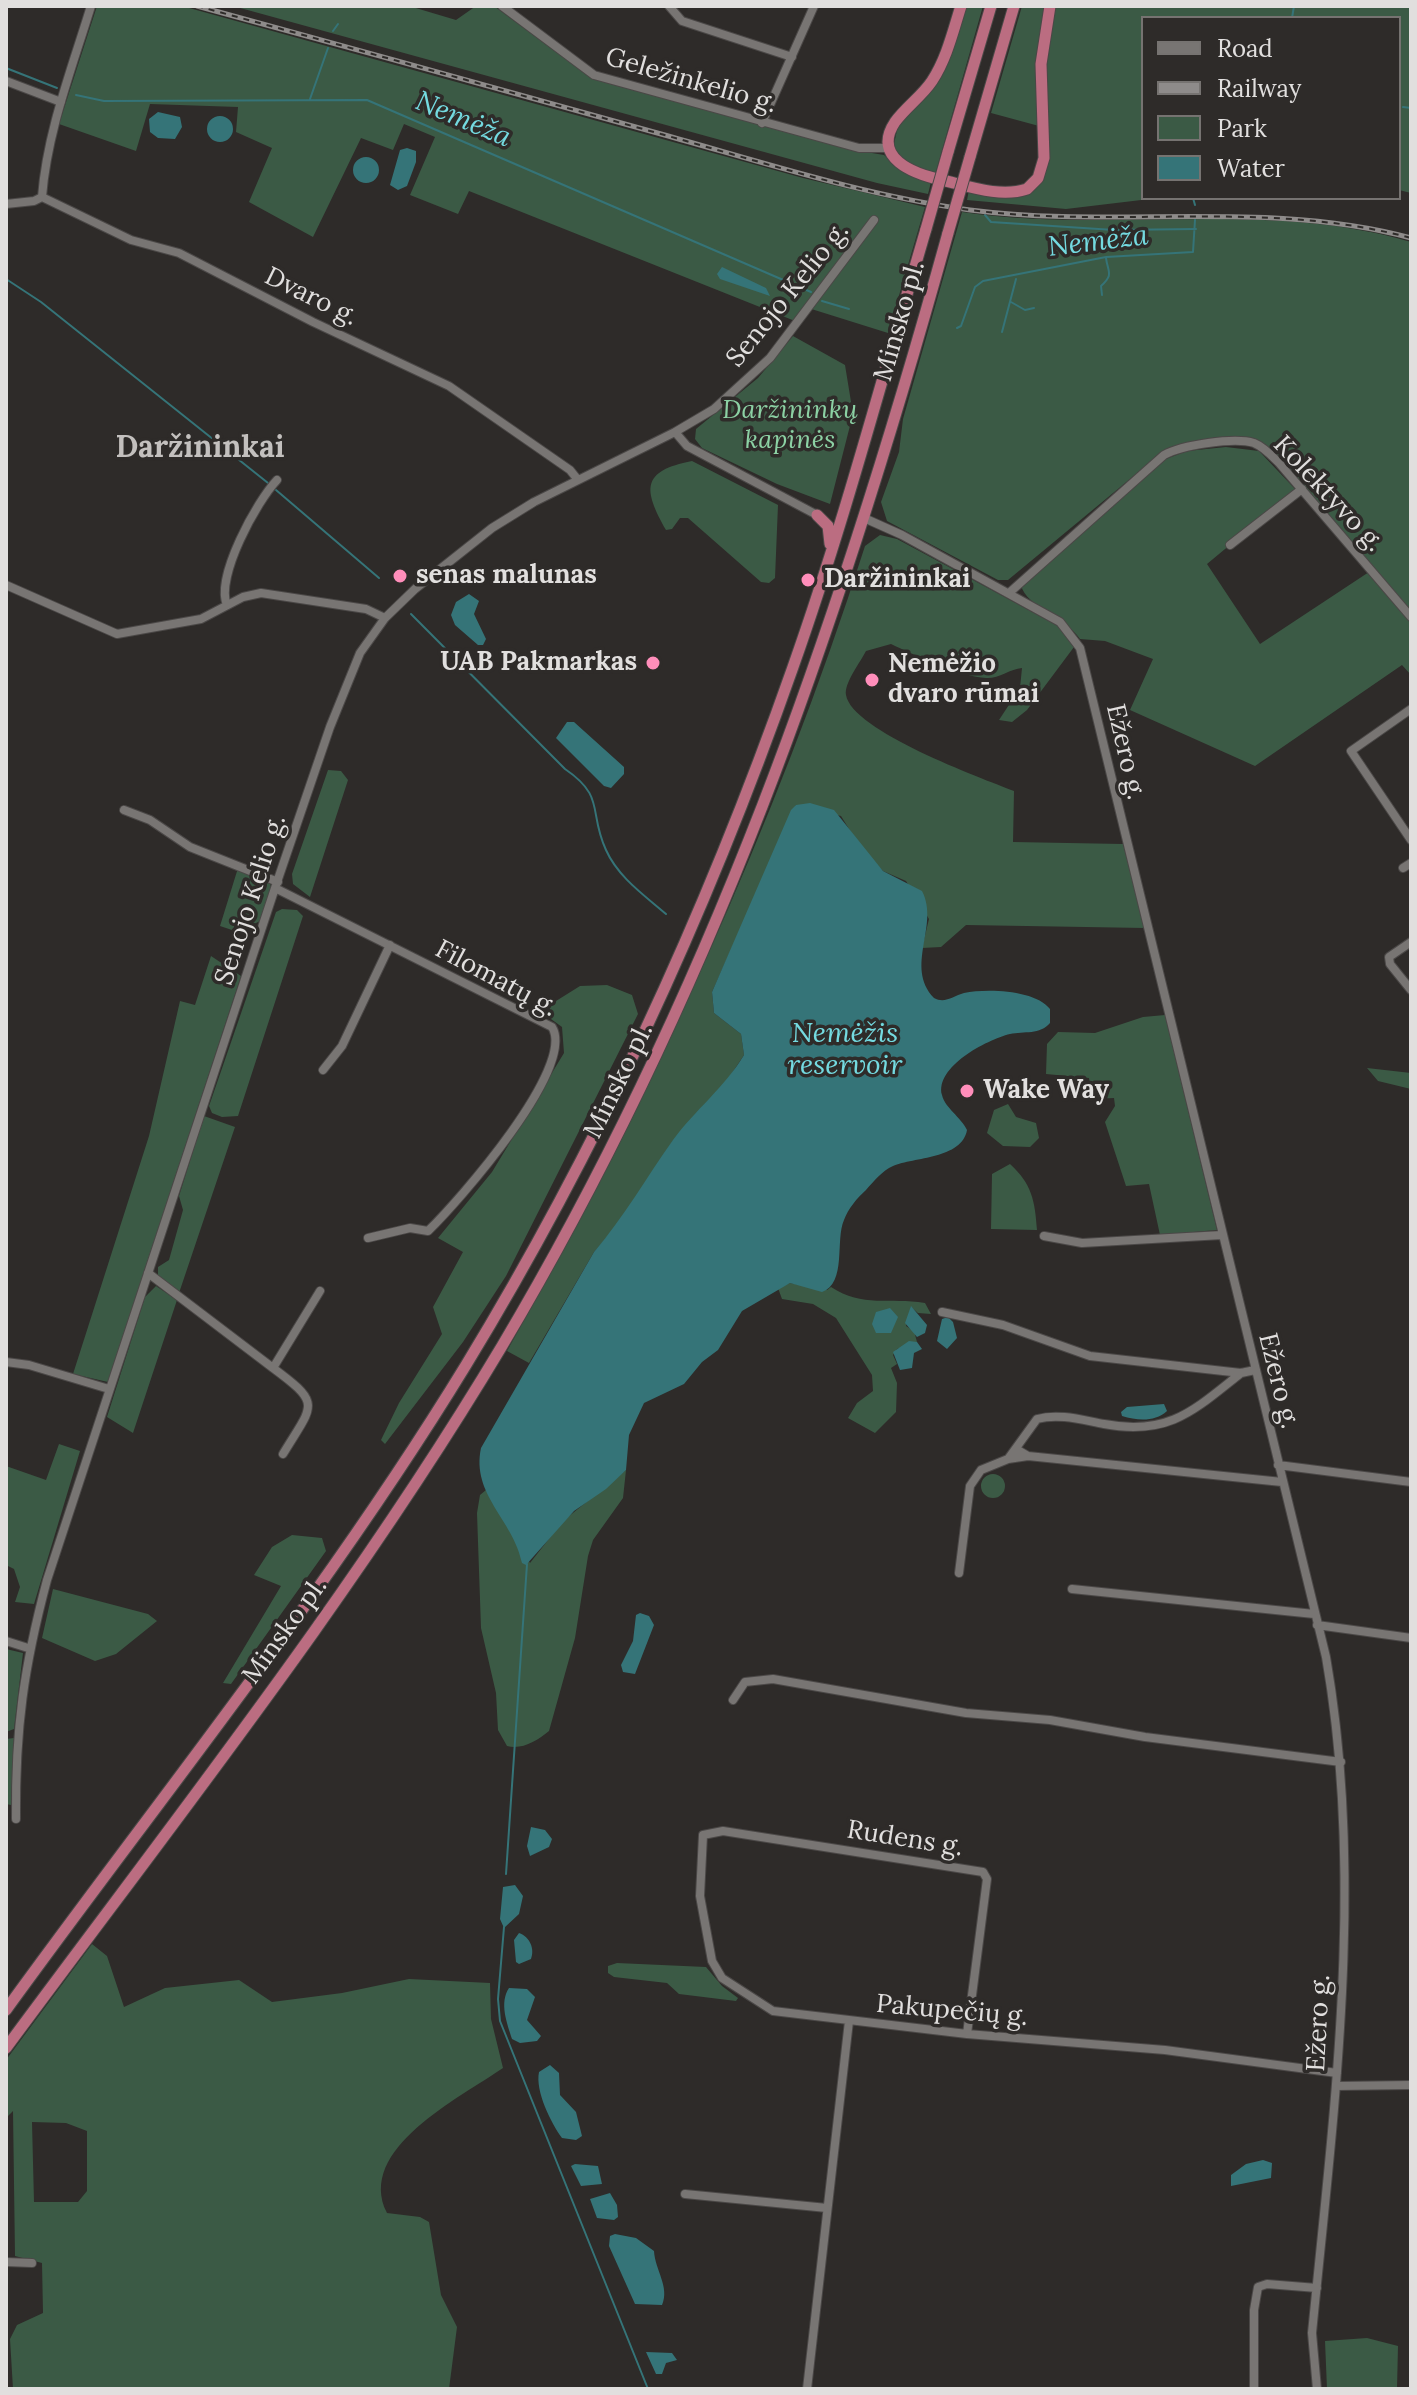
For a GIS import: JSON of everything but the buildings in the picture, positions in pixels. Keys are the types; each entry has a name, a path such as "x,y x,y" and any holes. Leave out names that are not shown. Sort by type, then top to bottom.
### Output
{"highway":[{"path":"961,6 940,67 928,87 893,125 889,148 902,167 926,177 1003,192 1019,192 1033,184 1044,158 1041,64 1050,6"},
{"name":"Minsko pl.","path":"6,2010 331,1570 431,1420 513,1283 610,1102 668,981 762,753 847,500 991,6"},
{"name":"Minsko pl.","path":"6,2048 366,1558 454,1424 540,1279 657,1055 733,883 819,659 864,518 1014,6"},
{"path":"817,515 835,511 847,500"},
{"path":"817,515 828,526 831,549"}],"street":[{"path":"6,204 42,197 44,171 61,102 91,6"},
{"name":"Geležinkelio g.","path":"502,6 594,75 859,148 889,148"},
{"path":"669,6 682,21 792,57"},
{"path":"762,123 814,6"},
{"path":"6,81 61,102"},
{"name":"Dvaro g.","path":"42,197 131,240 179,253 313,322 449,386 570,470 578,480"},
{"name":"Senojo Kelio g.","path":"16,1819 17,1733 28,1648 109,1389 276,885 351,672 385,618 415,589 492,528 711,412 770,358 874,220"},
{"path":"675,432 687,446 817,515"},
{"name":"Kolektyvo g.","path":"1009,593 1044,558 1175,449 1252,443 1268,453 1302,489 1411,617"},
{"path":"227,605 223,592 229,569 266,494 277,480"},
{"path":"1230,545 1302,489"},
{"name":"Ežero g.","path":"864,518 1009,593 1065,626 1080,648 1328,1670 1341,1762 1343,1972 1312,2353 1317,2389"},
{"path":"6,585 117,634 201,619 251,595 274,594 366,609 385,618"},
{"path":"1411,709 1351,751 1411,840"},
{"name":"Filomatų g.","path":"124,810 150,820 190,847 276,885 552,1027 557,1041 531,1102 487,1167 453,1206 428,1231 410,1228 368,1238"},
{"path":"1411,942 1389,957 1390,964 1411,990"},
{"path":"323,1070 342,1046 390,945"},
{"path":"1044,1236 1082,1243 1222,1235"},
{"path":"148,1273 306,1392 309,1399 307,1413 283,1454"},
{"path":"273,1368 320,1291"},
{"path":"942,1312 1003,1325 1098,1358 1241,1373 1255,1370"},
{"path":"6,1362 29,1365 109,1389"},
{"path":"1008,1459 1032,1423 1043,1417 1071,1418 1123,1427 1173,1423 1194,1412 1241,1373"},
{"path":"1016,1449 1028,1456"},
{"path":"959,1573 970,1486 981,1470 1008,1459 1028,1456 1282,1482"},
{"path":"1278,1465 1411,1482"},
{"path":"1072,1589 1314,1614"},
{"path":"1317,1625 1411,1638"},
{"path":"6,1641 28,1648"},
{"path":"733,1700 745,1682 773,1679 966,1713 1050,1720 1145,1737 1341,1762"},
{"name":"Rudens g.","path":"706,1834 723,1831 983,1872 987,1879 967,2034"},
{"name":"Pakupečių g.","path":"706,1834 703,1835 701,1907 712,1961 722,1978 773,2011 967,2034 1165,2050 1337,2073"},
{"path":"807,2389 849,2021"},
{"path":"1336,2086 1411,2085"},
{"path":"685,2194 827,2208"},
{"path":"6,2262 32,2263"},
{"path":"1254,2389 1254,2310 1258,2287 1267,2284 1317,2288"}],"green space":[{"path":"97,6 182,6 803,178 925,207 888,333 805,307 795,321 469,191 458,214 410,195 435,137 404,124 393,150 361,138 313,237 249,202 272,148 236,132 238,107 150,104 136,151 59,124"},
{"path":"233,6 409,6 456,20 476,6 494,6 582,71 607,83 854,150 884,155 903,172 931,182 928,194 877,183"},
{"path":"965,6 983,6 935,175 907,165 893,148 898,126 931,89"},
{"path":"1022,6 1045,6 1037,64 1039,126 991,113"},
{"path":"1056,6 1411,6 1411,193 1401,190 1401,16 1141,16 1141,200 1066,209 967,200 969,190 1000,197 1042,179 1047,169 1047,54"},
{"path":"962,212 1075,220 1244,219 1300,222 1356,229 1411,242 1411,612 1268,447 1243,438 1198,440 1159,455 1008,580 998,580 887,521 881,502 899,452 903,419"},
{"name":"Daržininkų kapinės","path":"793,336 845,365 853,414 830,504 777,484 702,448 695,439 696,429 758,378"},
{"path":"1226,447 1259,451 1296,490 1207,564 1260,644 1369,572 1411,623 1411,675 1402,665 1255,766 1130,710 1153,659 1105,641 1080,639 1065,624 1027,597 1021,581 1166,459 1187,451"},
{"path":"692,461 778,505 775,578 769,583 761,582 688,518 680,518 672,529 666,530 653,503 651,484 663,470"},
{"path":"880,535 897,539 1062,628 1074,647 1027,710 1012,722 999,720 1020,688 1022,668 990,678 976,677 938,665 891,644 866,651 853,673 846,695 854,709 893,738 920,752 1014,791 1013,842 1123,844 1145,928 966,925 941,947 922,948 929,919 906,881 883,871 859,845 841,816 796,805 712,992 714,1013 741,1034 744,1055 720,1091 673,1141 617,1226 594,1252 529,1363 507,1351 611,1156 707,958 791,754 865,546"},
{"path":"328,770 341,771 348,780 310,897 293,884 292,874"},
{"path":"238,868 270,883 271,888 260,921 238,932 220,926"},
{"path":"282,909 297,910 303,916 238,1116 222,1117 212,1113 209,1106 276,912"},
{"path":"211,956 241,976 108,1382 73,1374 149,1136 180,1001 195,1005"},
{"path":"607,985 632,995 638,1014 506,1276 463,1342 385,1444 381,1440 399,1403 442,1334 433,1307 463,1252 438,1238 492,1172 564,1053 562,1027 540,1011 580,986"},
{"path":"1165,1015 1217,1230 1160,1235 1149,1184 1126,1186 1105,1122 1115,1106 1114,1098 1092,1099 1089,1078 1046,1074 1047,1044 1058,1032 1095,1033 1143,1017"},
{"path":"1367,1068 1411,1073 1411,1089 1378,1081"},
{"path":"1008,1104 1016,1117 1036,1123 1039,1138 1030,1147 1003,1146 987,1133 994,1110"},
{"path":"204,1116 235,1127 179,1293 158,1278 158,1267 169,1260 183,1210 179,1196"},
{"path":"1010,1164 1031,1194 1037,1230 991,1229 992,1174"},
{"path":"790,1283 827,1290 831,1287 865,1300 925,1303 931,1314 918,1313 911,1307 906,1326 914,1331 917,1342 897,1349 893,1355 897,1364 891,1368 897,1383 896,1412 875,1433 848,1418 857,1403 873,1391 872,1375 836,1318 813,1304 782,1299 778,1288"},
{"path":"156,1286 177,1300 133,1433 107,1417 145,1297"},
{"path":"59,1444 80,1451 34,1604 15,1602 20,1587 14,1569 6,1565 6,1466 46,1480"},
{"path":"626,1470 623,1498 593,1540 588,1556 575,1638 549,1731 529,1744 507,1746 498,1730 496,1693 481,1628 477,1513 480,1495 486,1490 530,1563 563,1521"},
{"path":"993,1474 1002,1477 1005,1486 1002,1495 993,1498 984,1495 981,1486 984,1477"},
{"path":"292,1535 322,1538 326,1551 231,1684 223,1683 281,1586 254,1575 272,1547"},
{"path":"53,1589 148,1614 157,1621 116,1654 95,1661 42,1638"},
{"path":"6,1649 23,1653 14,1729 6,1732"},
{"path":"14,1738 11,1805 6,1804 6,1739"},
{"path":"92,1944 107,1956 124,2007 165,1988 239,1980 272,2002 342,1993 409,1979 490,1983 491,2019 503,2068 439,2110 398,2147 386,2168 381,2190 387,2213 420,2217 429,2222 441,2295 457,2327 449,2389 13,2389 10,2339 17,2325 43,2313 42,2263 15,2256 13,2111 6,2118 6,2060","holes":["32,2122 66,2123 87,2131 87,2191 78,2202 34,2202"]},
{"path":"617,1963 706,1967 722,1986 738,1998 736,2001 679,1994 667,1983 614,1977 608,1973 608,1966"},
{"path":"1367,2338 1398,2346 1397,2389 1327,2389 1325,2341"}],"water":[{"path":"158,112 180,117 182,127 175,139 158,138 150,132 149,119"},
{"path":"220,116 229,120 233,129 229,138 220,142 211,138 207,129 211,120"},
{"path":"407,148 416,151 416,162 407,186 398,190 390,185 400,150"},
{"path":"366,157 375,161 379,170 375,179 366,183 357,179 353,170 357,161"},
{"path":"722,267 766,288 770,296 720,279 717,274"},
{"path":"469,594 479,601 474,614 486,639 483,645 478,645 455,625 451,615 456,602"},
{"path":"567,722 574,722 624,767 624,774 611,788 604,786 556,738"},
{"name":"Nemėžis reservoir","path":"810,803 834,810 883,871 922,891 927,918 922,973 934,998 945,1000 964,993 985,991 1023,994 1050,1009 1050,1023 1037,1031 1010,1034 988,1042 954,1065 946,1074 942,1095 967,1130 963,1140 947,1152 889,1168 859,1197 841,1228 838,1271 830,1287 822,1292 790,1283 742,1311 718,1350 702,1362 684,1384 644,1403 629,1435 626,1470 606,1489 574,1511 526,1565 522,1563 517,1547 482,1480 481,1448 594,1252 673,1140 728,1078 744,1055 741,1034 714,1013 712,992 791,810 796,805"},
{"path":"911,1306 927,1325 925,1333 917,1337 905,1323"},
{"path":"890,1308 898,1317 891,1333 876,1333 872,1324 876,1312"},
{"path":"948,1317 953,1322 957,1338 947,1349 937,1341 942,1319"},
{"path":"909,1341 917,1342 922,1349 914,1353 912,1368 900,1370 893,1352"},
{"path":"1164,1404 1167,1411 1152,1419 1128,1418 1121,1412 1127,1407"},
{"path":"636,1615 649,1616 654,1625 635,1674 623,1672 621,1665 633,1641"},
{"path":"531,1827 545,1830 552,1839 549,1847 530,1856 527,1846"},
{"path":"515,1885 523,1896 519,1914 504,1928 500,1919 503,1887"},
{"path":"519,1933 529,1940 532,1951 531,1959 519,1964 516,1962 514,1940"},
{"path":"509,1988 527,1989 535,1997 527,2020 541,2036 537,2041 520,2043 512,2039 504,2007"},
{"path":"550,2065 559,2073 560,2095 576,2112 582,2136 576,2140 562,2138 542,2097 539,2072"},
{"path":"1263,2160 1272,2163 1271,2178 1231,2186 1231,2175 1246,2164"},
{"path":"571,2166 598,2166 602,2184 581,2186"},
{"path":"610,2193 617,2205 618,2217 614,2220 597,2218 590,2199"},
{"path":"610,2236 636,2238 654,2251 663,2285 662,2305 635,2304 609,2246"},
{"path":"646,2352 672,2353 677,2360 666,2363 662,2374 656,2374"}],"waterway":[{"path":"1292,16 1294,6"},
{"path":"333,31 338,24"},
{"path":"310,99 328,48"},
{"name":"Nemėža","path":"6,68 57,88"},
{"name":"Nemėža","path":"76,95 104,101 367,100 811,292"},
{"name":"Nemėža","path":"1403,107 1411,108"},
{"name":"Nemėža","path":"1194,200 1195,205"},
{"path":"985,215 991,222 1114,230 1196,229"},
{"name":"Nemėža","path":"957,328 961,326 975,287 983,281 1106,257 1193,252 1195,220"},
{"path":"1102,295 1101,286 1109,273 1106,258"},
{"path":"6,279 41,302 268,483"},
{"path":"1002,332 1016,279"},
{"name":"Nemėža","path":"822,301 849,309"},
{"path":"1011,302 1025,310 1034,308"},
{"path":"276,490 379,578"},
{"path":"411,614 586,788 611,860 632,885 666,914"},
{"path":"506,1874 527,1564"},
{"path":"504,1927 498,1999 500,2021 648,2389"}],"railway":[{"path":"197,6 814,177 931,204 1025,215 1302,220 1356,226 1411,238"}],"place":[{"name":"senas malunas","path":"400,576"},
{"name":"Daržininkai","path":"808,580"},
{"name":"UAB Pakmarkas","path":"653,663"},
{"name":"Nemėžio dvaro rūmai","path":"872,680"},
{"name":"Wake Way","path":"967,1091"}],"district":[{"name":"Daržininkai","path":"200,448"}]}
